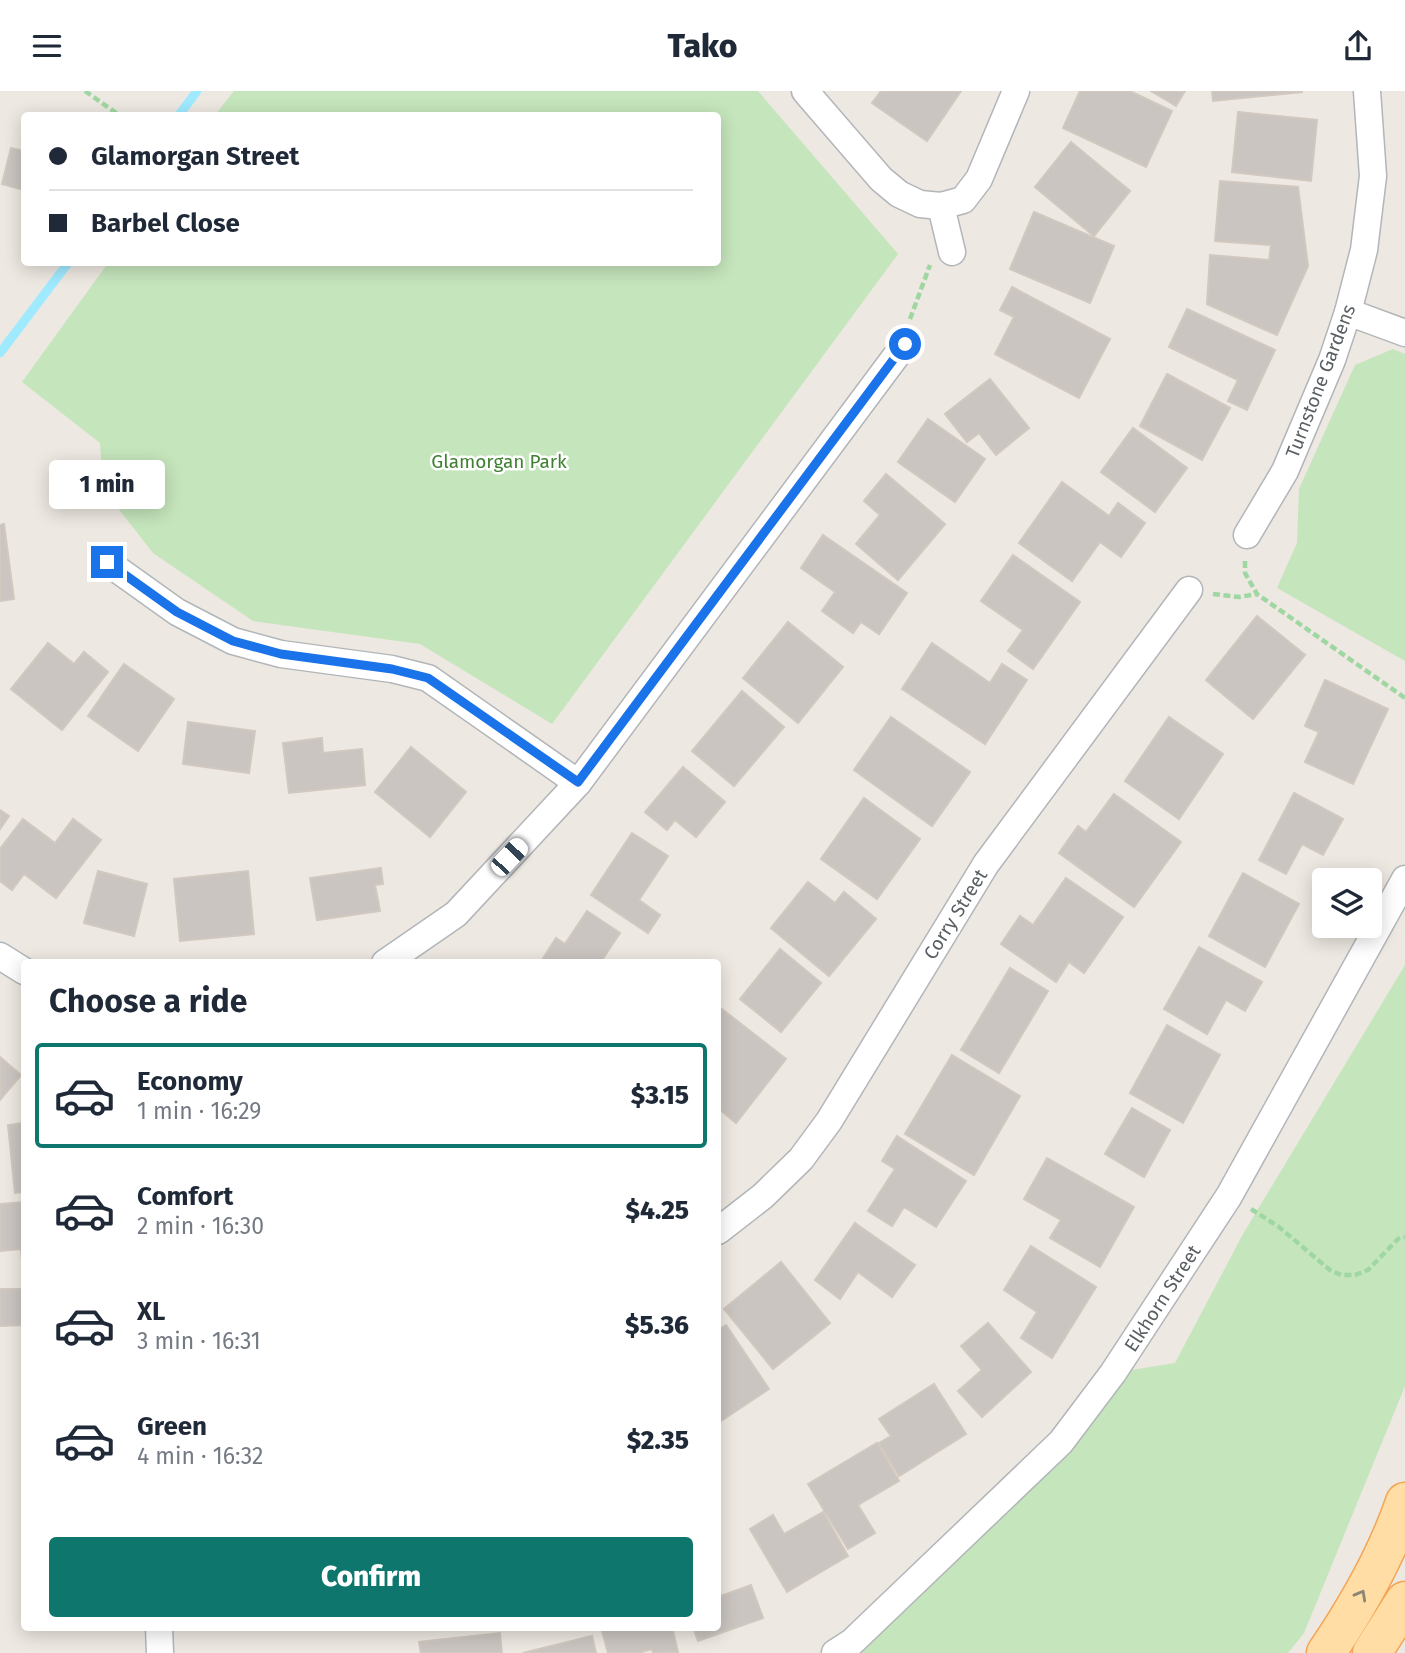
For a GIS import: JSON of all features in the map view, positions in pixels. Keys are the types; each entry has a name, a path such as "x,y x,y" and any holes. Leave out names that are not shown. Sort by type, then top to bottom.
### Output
{"main road":[{"path":"1326,1653 1343,1628 1394,1535 1405,1502"},
{"path":"1372,1653 1405,1601"}],"street":[{"path":"804,91 881,179 899,194 920,204 941,207 963,200 979,180 1016,91"},
{"name":"Turnstone Gardens","path":"1247,535 1285,471 1332,360 1348,312 1364,250 1373,176 1367,91"},
{"path":"941,207 952,252"},
{"path":"1348,312 1405,333"},
{"path":"391,959 457,914 578,782 905,344"},
{"path":"107,562 177,612 233,641 281,654 392,669 428,678 578,782"},
{"name":"Corry Street","path":"721,1229 763,1196 800,1159 829,1121 986,864 1189,590"},
{"name":"Elkhorn Street","path":"835,1653 852,1642 1061,1442 1113,1373 1229,1196 1405,879"},
{"path":"0,956 21,969"},
{"path":"159,1631 160,1653"}],"path":[{"path":"85,91 115,112"},
{"path":"905,344 912,311 926,272 931,263 952,252"},
{"path":"1247,535 1245,573 1257,594 1405,698"},
{"path":"1189,590 1239,597 1257,594"},
{"path":"1229,1196 1279,1227 1330,1270 1341,1275 1355,1275 1368,1270 1398,1239 1405,1237"}],"green space":[{"name":"Glamorgan Park","path":"234,91 758,91 898,254 552,724 420,644 253,621 153,553 103,489 100,443 22,382 106,266 721,266 721,112 217,112"},
{"path":"1393,349 1405,354 1405,661 1277,588 1297,543 1299,489 1355,365"},
{"path":"1405,965 1405,1386 1304,1633 1288,1653 835,1653 1113,1373 1175,1363 1243,1234"}],"building":[{"path":"881,91 961,91 927,141 872,103"},
{"path":"1080,91 1130,91 1172,111 1146,167 1063,128"},
{"path":"1151,91 1185,91 1176,106"},
{"path":"1212,91 1302,91 1302,92 1213,101"},
{"path":"1238,112 1317,120 1311,181 1232,172"},
{"path":"1071,142 1130,191 1094,236 1035,187"},
{"path":"11,148 21,150 21,189 2,184"},
{"path":"1220,181 1298,187 1308,266 1277,335 1207,304 1210,255 1269,260 1271,245 1215,241"},
{"path":"1034,212 1114,246 1090,303 1010,269"},
{"path":"1012,287 1110,339 1079,398 995,354 1014,317 1000,310"},
{"path":"1187,309 1275,350 1247,410 1228,401 1238,380 1169,347"},
{"path":"1167,374 1230,408 1202,460 1140,426"},
{"path":"990,379 1029,428 996,455 979,433 967,442 945,414"},
{"path":"928,419 985,459 955,502 898,462"},
{"path":"1133,428 1187,468 1155,512 1101,472"},
{"path":"886,474 945,524 898,580 856,544 880,515 864,501"},
{"path":"1062,482 1109,516 1118,503 1145,523 1121,557 1100,542 1072,581 1019,543"},
{"path":"4,524 14,599 0,601 0,525"},
{"path":"823,535 907,593 879,634 861,622 853,633 822,611 835,592 801,568"},
{"path":"1013,555 1080,602 1033,669 1008,651 1023,630 981,601"},
{"path":"1257,616 1305,655 1253,719 1206,680"},
{"path":"788,622 843,667 798,723 743,678"},
{"path":"48,643 74,664 84,652 108,672 62,730 11,689"},
{"path":"932,643 990,683 1002,664 1027,680 985,744 902,689"},
{"path":"124,664 174,699 138,751 88,716"},
{"path":"1325,680 1388,709 1353,784 1305,762 1319,732 1305,726"},
{"path":"742,691 784,727 734,786 692,751"},
{"path":"891,717 970,772 932,826 854,770"},
{"path":"1169,717 1223,754 1179,819 1125,781"},
{"path":"188,722 255,731 249,773 183,764"},
{"path":"322,738 323,753 362,749 365,785 289,793 283,743"},
{"path":"411,747 466,792 430,837 375,792"},
{"path":"683,767 725,802 696,837 675,820 667,830 645,812"},
{"path":"1294,793 1343,819 1323,855 1302,844 1286,874 1259,860"},
{"path":"1114,794 1181,842 1134,907 1059,853 1078,826 1086,832"},
{"path":"864,798 920,839 877,899 821,859"},
{"path":"0,810 9,816 0,829"},
{"path":"23,819 55,843 73,819 101,840 56,898 24,874 12,890 0,881 0,849"},
{"path":"632,833 668,856 639,900 660,915 648,933 591,895"},
{"path":"381,868 383,884 375,885 380,911 317,920 310,878"},
{"path":"98,871 147,884 134,936 84,923"},
{"path":"248,871 254,934 180,941 174,879"},
{"path":"1243,873 1299,904 1265,967 1209,936"},
{"path":"1066,878 1123,917 1084,973 1069,962 1056,982 1001,944 1020,916 1033,925"},
{"path":"808,882 835,903 844,892 876,919 829,976 771,928"},
{"path":"587,911 620,933 603,959 543,959 556,938 565,944"},
{"path":"1199,947 1262,982 1245,1011 1226,1000 1207,1034 1164,1009"},
{"path":"780,949 821,983 781,1032 740,999"},
{"path":"1010,968 1048,991 999,1073 961,1050"},
{"path":"721,1008 786,1059 736,1123 721,1110"},
{"path":"1167,1025 1220,1055 1183,1123 1130,1093"},
{"path":"952,1055 1020,1096 974,1175 905,1134"},
{"path":"0,1057 21,1075 0,1100"},
{"path":"1132,1108 1170,1130 1144,1177 1105,1154"},
{"path":"21,1123 21,1192 15,1193 8,1125"},
{"path":"897,1136 966,1181 936,1227 904,1207 892,1226 868,1211 895,1169 882,1161"},
{"path":"1047,1158 1134,1207 1100,1267 1050,1238 1061,1220 1024,1199"},
{"path":"21,1202 21,1249 0,1251 0,1204"},
{"path":"855,1223 915,1265 892,1297 858,1272 840,1299 815,1280"},
{"path":"1031,1246 1096,1287 1052,1358 1021,1338 1037,1312 1004,1290"},
{"path":"781,1262 830,1323 773,1369 724,1309"},
{"path":"0,1289 21,1289 21,1325 0,1326"},
{"path":"988,1323 1031,1372 982,1417 958,1391 982,1370 961,1346"},
{"path":"726,1325 769,1389 721,1421 721,1328"},
{"path":"934,1384 966,1434 899,1476 879,1443 891,1436 879,1419"},
{"path":"877,1443 899,1481 858,1505 875,1533 848,1549 808,1484"},
{"path":"823,1512 848,1556 787,1592 750,1529 773,1515 784,1534"},
{"path":"751,1585 763,1618 698,1641 694,1631 721,1631 721,1596"},
{"path":"602,1631 673,1631 678,1652 653,1653 652,1649 638,1653 608,1653"},
{"path":"500,1633 502,1653 421,1653 419,1642"},
{"path":"592,1636 596,1653 523,1653"}],"waterway":[{"path":"181,112 197,91"},
{"path":"0,353 66,266"}],"route":[{"path":"107,562 177,612 233,641 281,654 392,669 428,678 578,782 905,344"}]}
